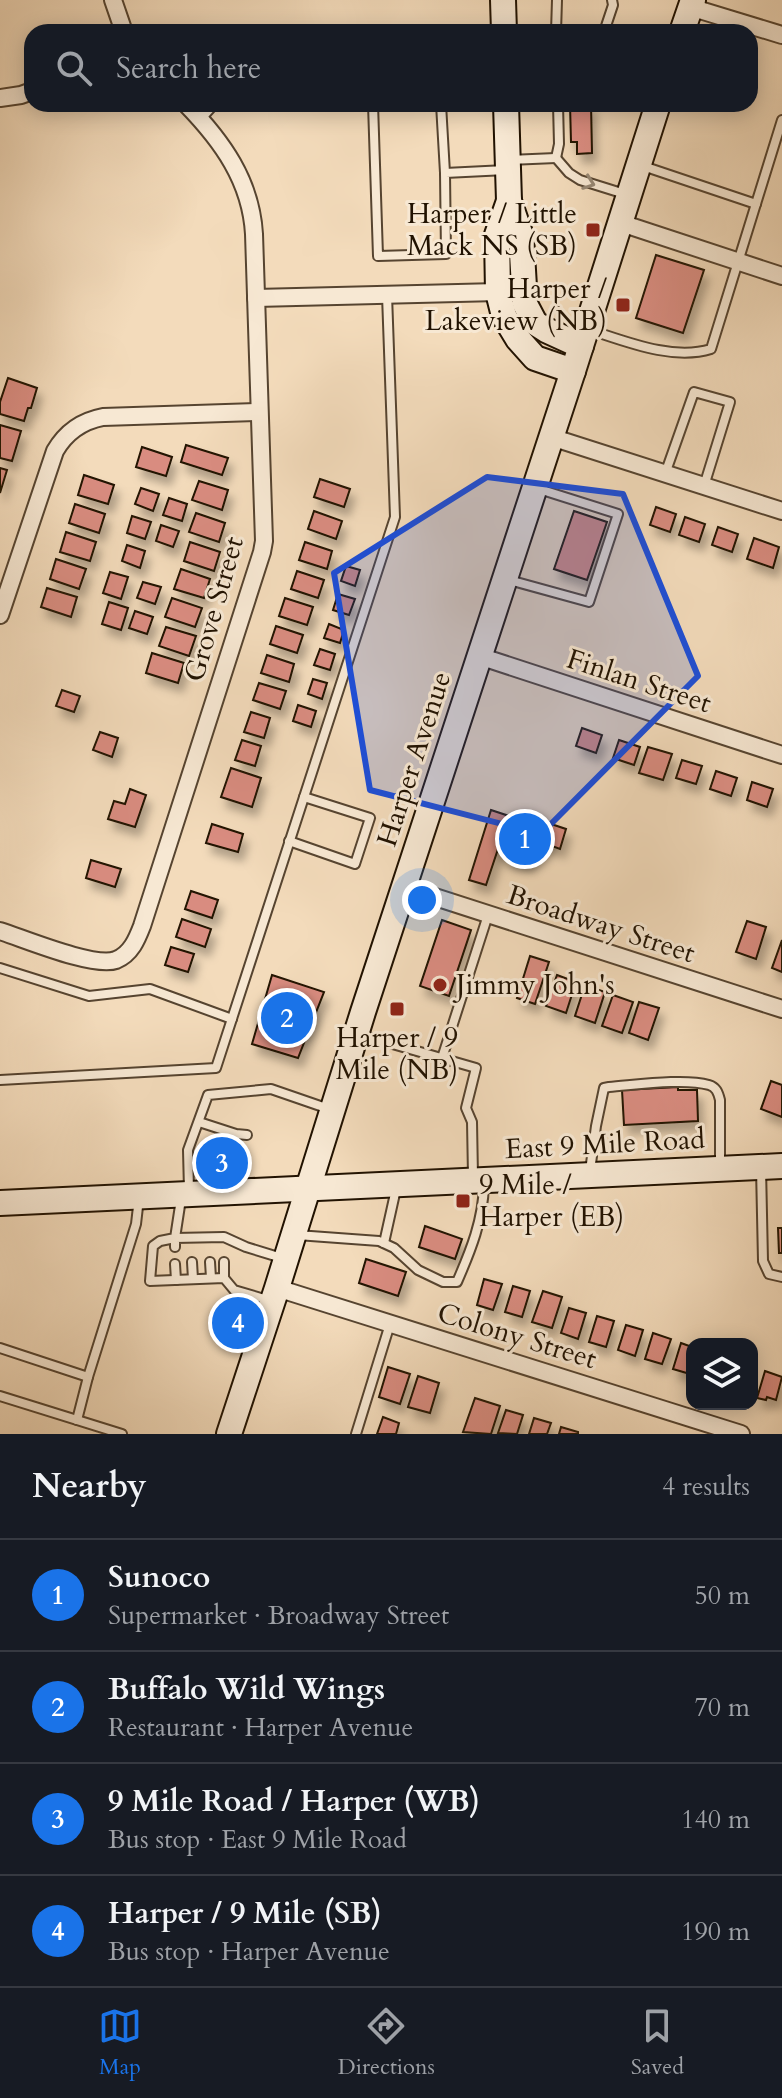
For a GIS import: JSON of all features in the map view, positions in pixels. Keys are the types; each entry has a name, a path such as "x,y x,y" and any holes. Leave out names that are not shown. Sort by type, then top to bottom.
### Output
{"main road":[{"path":"503,0 504,24"},
{"path":"685,24 692,3"},
{"path":"506,112 509,201 521,236 525,304 535,323 546,330 584,338"},
{"name":"Harper Avenue","path":"229,1434 655,112"},
{"path":"509,201 497,235 498,292 504,316 535,358 573,371"},
{"name":"East 9 Mile Road","path":"0,1203 772,1167"}],"street":[{"path":"113,0 121,24"},
{"path":"692,3 751,24"},
{"path":"758,26 782,35"},
{"path":"0,98 24,94"},
{"name":"Grove Street","path":"0,931 93,961 117,960 128,952 137,938 262,552 254,225 247,191 234,162 201,112"},
{"path":"621,223 782,276"},
{"path":"256,298 498,292"},
{"path":"0,615 55,451 66,435 85,422 103,417 259,412"},
{"path":"551,437 782,511"},
{"name":"Finlan Street","path":"479,656 782,755"},
{"name":"Broadway Street","path":"404,887 782,1009"},
{"name":"Colony Street","path":"275,1295 390,1324 741,1434"}],"lane":[{"path":"556,24 557,0"},
{"path":"607,24 612,0"},
{"path":"373,112 378,256 446,254 441,112"},
{"path":"556,158 558,112"},
{"path":"584,338 696,353 711,349 782,120"},
{"path":"445,173 556,158"},
{"path":"556,158 580,180 629,196"},
{"path":"639,164 756,204"},
{"path":"0,1080 216,1068 395,517 387,295"},
{"path":"665,474 694,392 730,402 704,486"},
{"path":"504,579 589,602 618,514 534,487"},
{"path":"289,841 355,864 359,853 370,818 304,797"},
{"path":"442,1058 488,915"},
{"path":"0,968 89,996 150,989 232,1019"},
{"path":"294,1235 379,1241 394,1248 418,1270 443,1282 457,1282 473,1247 484,1203 472,1122 466,1108 476,1068 356,1034"},
{"path":"589,1175 604,1088 682,1083 711,1085 718,1091 720,1169"},
{"path":"175,1243 185,1194 188,1150 208,1095 271,1089 332,1110"},
{"path":"199,1122 247,1135"},
{"path":"772,1167 763,1261 769,1274 782,1277"},
{"path":"384,1243 397,1184"},
{"path":"77,1420 136,1224 139,1196"},
{"path":"224,1278 150,1281 153,1246 160,1241 224,1241 286,1260"},
{"path":"192,1262 193,1279"},
{"path":"210,1262 211,1278"},
{"path":"224,1262 224,1278 234,1290 275,1295"},
{"path":"175,1264 176,1280"},
{"path":"356,1434 390,1324"},
{"path":"0,1348 88,1377"},
{"path":"0,1396 122,1434"}],"highlighted area":[{"path":"487,477 623,494 698,676 541,834 370,790 334,573"}],"building":[{"path":"570,112 591,112 592,153 577,154 577,142 571,142"},
{"path":"656,255 704,270 683,333 636,318"},
{"path":"8,378 37,388 24,421 0,414 0,402"},
{"path":"0,425 21,431 12,461 0,458"},
{"path":"186,445 228,458 222,475 181,462"},
{"path":"142,447 172,457 166,476 136,467"},
{"path":"0,468 7,470 0,493"},
{"path":"84,475 114,485 108,504 78,495"},
{"path":"320,479 350,489 344,507 314,497"},
{"path":"199,481 228,490 222,510 192,500"},
{"path":"141,488 159,494 153,511 135,504"},
{"path":"169,498 187,504 182,521 163,515"},
{"path":"75,504 105,514 99,533 69,523"},
{"path":"656,507 676,514 670,532 650,525"},
{"path":"314,511 342,521 336,539 308,529"},
{"path":"574,511 607,522 587,580 554,569"},
{"path":"196,513 225,523 219,542 189,532"},
{"path":"132,516 151,522 145,539 127,533"},
{"path":"685,517 705,524 699,542 679,535"},
{"path":"161,525 179,531 173,547 156,541"},
{"path":"718,527 738,534 732,552 712,545"},
{"path":"66,532 96,542 90,561 60,552"},
{"path":"754,538 779,547 773,568 747,559"},
{"path":"190,542 220,552 214,571 184,561"},
{"path":"305,542 332,551 327,569 299,560"},
{"path":"127,545 145,551 140,568 122,561"},
{"path":"56,559 86,569 79,589 50,579"},
{"path":"346,566 360,570 355,586 341,581"},
{"path":"181,569 210,579 204,598 174,589"},
{"path":"297,571 324,580 318,598 291,589"},
{"path":"110,572 128,577 121,599 103,593"},
{"path":"143,582 161,587 155,604 137,598"},
{"path":"47,588 77,597 71,617 41,607"},
{"path":"338,594 355,599 349,615 333,610"},
{"path":"172,598 202,608 195,627 165,617"},
{"path":"285,598 313,607 307,625 279,616"},
{"path":"109,602 128,608 121,630 102,624"},
{"path":"135,611 153,617 147,634 129,628"},
{"path":"329,624 344,630 340,643 324,638"},
{"path":"276,626 303,635 297,653 270,644"},
{"path":"166,627 196,636 189,656 159,646"},
{"path":"320,649 335,654 330,670 314,665"},
{"path":"152,653 184,663 178,683 146,673"},
{"path":"267,655 294,664 289,682 261,673"},
{"path":"313,679 327,683 322,699 308,694"},
{"path":"259,683 286,691 280,709 253,700"},
{"path":"62,690 80,696 74,712 56,706"},
{"path":"298,705 316,711 311,727 293,721"},
{"path":"251,712 270,718 264,738 244,732"},
{"path":"582,728 602,735 596,753 576,746"},
{"path":"100,732 118,738 112,757 93,750"},
{"path":"242,740 261,746 255,766 235,760"},
{"path":"619,740 640,747 634,765 613,758"},
{"path":"648,747 672,754 663,780 639,773"},
{"path":"682,760 702,766 696,784 676,778"},
{"path":"231,768 261,778 252,807 221,797"},
{"path":"716,771 737,778 731,796 710,789"},
{"path":"752,782 773,789 767,807 747,800"},
{"path":"130,789 146,795 135,827 108,819 114,801 125,804"},
{"path":"491,810 509,816 486,885 469,880"},
{"path":"522,812 543,818 529,863 508,857"},
{"path":"545,822 566,829 560,849 538,841"},
{"path":"212,824 243,834 238,852 206,843"},
{"path":"91,860 121,869 115,887 86,878"},
{"path":"191,891 218,900 212,918 185,909"},
{"path":"182,919 211,929 205,947 176,937"},
{"path":"442,920 471,930 449,996 420,986"},
{"path":"747,921 766,927 756,959 736,952"},
{"path":"782,940 782,972 772,968"},
{"path":"171,947 194,954 188,972 165,965"},
{"path":"530,956 549,962 535,1004 517,998"},
{"path":"272,975 324,992 298,1058 252,1044"},
{"path":"557,975 576,982 566,1013 546,1006"},
{"path":"585,985 605,992 595,1023 575,1016"},
{"path":"613,995 633,1002 622,1033 602,1026"},
{"path":"639,1002 659,1008 648,1040 629,1033"},
{"path":"771,1081 782,1085 782,1117 761,1109"},
{"path":"678,1087 678,1090 697,1090 698,1121 624,1125 622,1090"},
{"path":"425,1226 462,1239 455,1259 419,1247"},
{"path":"778,1228 782,1228 782,1253 779,1253"},
{"path":"366,1259 406,1272 398,1296 359,1283"},
{"path":"484,1279 502,1284 493,1310 477,1305"},
{"path":"513,1286 530,1291 522,1317 505,1312"},
{"path":"543,1291 562,1297 552,1328 532,1322"},
{"path":"569,1308 586,1313 578,1339 561,1333"},
{"path":"597,1316 614,1321 606,1347 589,1342"},
{"path":"626,1325 643,1330 635,1356 618,1350"},
{"path":"653,1333 671,1339 662,1364 645,1359"},
{"path":"681,1343 686,1345 686,1373 673,1369"},
{"path":"388,1367 410,1374 400,1404 379,1397"},
{"path":"765,1371 782,1377 776,1400 758,1398"},
{"path":"418,1376 439,1383 430,1413 408,1407"},
{"path":"475,1398 500,1406 491,1434 463,1432"},
{"path":"506,1410 523,1415 517,1434 498,1433"},
{"path":"383,1417 399,1423 396,1434 377,1434"},
{"path":"534,1418 551,1423 547,1434 529,1434"},
{"path":"561,1427 578,1432 578,1434 559,1434"}],"place":[{"name":"Harper / Little Mack NS (SB)","path":"593,230"},
{"name":"Harper / Lakeview (NB)","path":"623,305"},
{"name":"Sunoco","path":"525,839"},
{"name":"Jimmy John's","path":"440,985"},
{"name":"Harper / 9 Mile (NB)","path":"397,1009"},
{"name":"Buffalo Wild Wings","path":"287,1018"},
{"name":"9 Mile Road / Harper (WB)","path":"222,1163"},
{"name":"9 Mile / Harper (EB)","path":"463,1201"},
{"name":"Harper / 9 Mile (SB)","path":"238,1323"}]}
